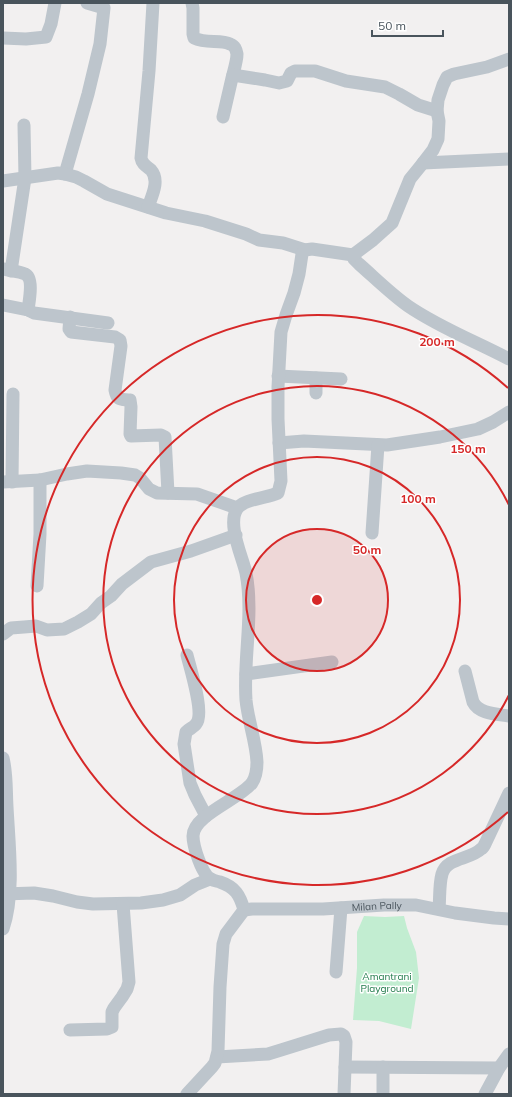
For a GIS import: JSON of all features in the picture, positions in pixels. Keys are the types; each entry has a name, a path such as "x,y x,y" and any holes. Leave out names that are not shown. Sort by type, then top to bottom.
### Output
{"street":[{"path":"3,38 26,39 46,37 52,24 55,3"},
{"path":"65,174 88,94 101,37 104,8 87,3"},
{"path":"148,207 155,186 155,175 145,166 141,158 149,71 153,3"},
{"path":"192,3 192,34 194,38 207,42 229,43 236,49 237,55 223,117"},
{"path":"3,181 58,173 65,174 84,180 107,194 166,213 205,221 246,234 259,240 283,243 305,250 312,249 353,255 392,223 410,179 423,164 438,139 438,100 447,77 454,74 487,67 509,59"},
{"path":"233,75 279,83 287,81 291,73 295,71 315,71 346,81 385,87 418,106 437,111"},
{"path":"24,125 25,178 7,270 26,274 30,278 28,310"},
{"path":"423,164 509,159"},
{"path":"210,879 197,858 193,836 194,830 206,816 237,796 252,783 256,775 257,764 256,749 246,701 248,593 245,572 233,519 237,508 244,503 278,493 281,482 278,419 278,376 281,332 294,293 302,254 305,250"},
{"path":"353,255 354,259 359,264 408,306 447,329 509,359"},
{"path":"3,305 34,312 108,323"},
{"path":"70,317 69,329 71,332 120,340 121,346 115,390 116,396 118,399 130,400 131,436 161,435 164,437 168,493"},
{"path":"278,376 341,379"},
{"path":"316,378 316,393"},
{"path":"13,394 8,482 40,480 87,471 121,473 135,475 140,478 149,489 157,493 197,494 237,508"},
{"path":"279,443 304,441 387,445 417,441 478,429 509,412"},
{"path":"372,533 378,444"},
{"path":"37,586 40,534 40,480"},
{"path":"3,634 11,628 36,626 48,630 64,629 91,614 122,584 151,562 191,551 236,535"},
{"path":"187,655 198,702 199,719 196,724 186,732 184,744 190,783 206,816"},
{"path":"246,674 332,662"},
{"path":"465,671 475,706 484,711 509,716"},
{"path":"3,758 9,848 7,917 3,930"},
{"path":"440,909 441,882 442,874 445,868 452,862 481,849 509,793"},
{"path":"7,894 34,893 93,904 141,904 180,895 195,885 210,879 228,885 237,892 242,901 244,910 226,934 223,944 217,1057 212,1067 187,1094"},
{"path":"70,1030 107,1029 112,1027 112,1012 127,989 129,982 123,904"},
{"name":"Milan Pally","path":"244,910 416,905 478,916 509,918"},
{"path":"336,972 341,908"},
{"path":"217,1057 268,1054 329,1035 341,1034 346,1039 344,1094"},
{"path":"485,1094 509,1054"},
{"path":"345,1067 500,1068"},
{"path":"383,1067 383,1094"}],"green space":[{"name":"Amantrani Playground","path":"364,916 404,916 416,952 419,978 411,1029 379,1021 353,1020 357,968 357,932"}]}
